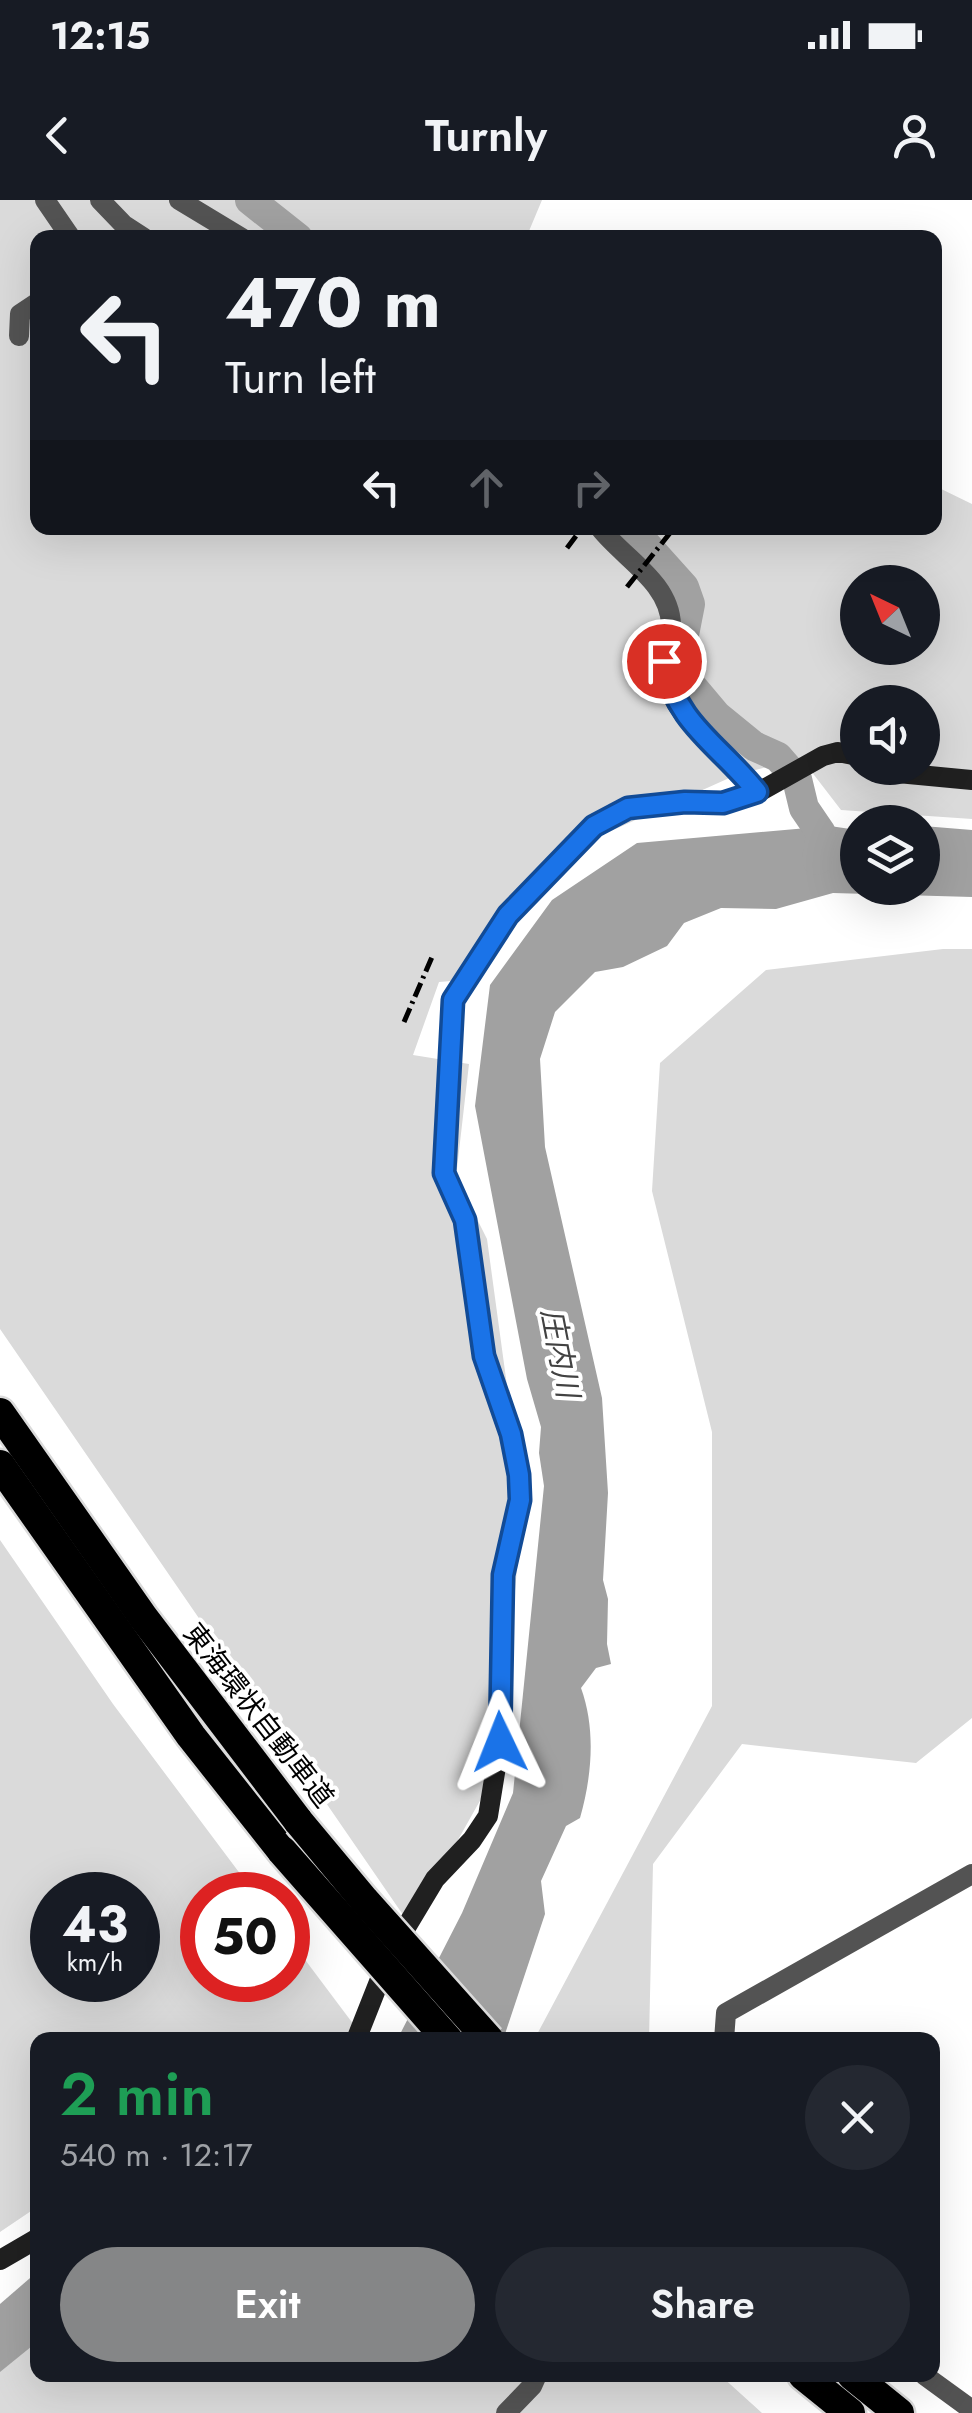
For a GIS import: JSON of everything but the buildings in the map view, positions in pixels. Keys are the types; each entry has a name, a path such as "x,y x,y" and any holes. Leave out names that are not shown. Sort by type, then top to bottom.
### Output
{"highway":[{"name":"東海環状自動車道","path":"0,1412 143,1617 300,1822 482,2032"},
{"path":"0,1466 179,1720 282,1851 441,2032"},
{"path":"812,2382 850,2413"},
{"path":"861,2382 899,2413"}],"main road":[{"path":"359,2032 390,1954 435,1880 488,1816 500,1742 503,1575 520,1500 519,1475 511,1434 484,1356 465,1220 444,1173 453,1000 508,915 594,826 628,808 723,803 840,752"},
{"path":"940,777 972,780"},
{"path":"0,2260 30,2243"}],"street":[{"path":"45,200 66,230"},
{"path":"100,200 132,230"},
{"path":"178,200 229,230"},
{"path":"19,336 20,314 30,307"},
{"path":"607,535 656,584 667,602 671,626 664,661 668,685 680,708 700,735 762,789"},
{"path":"725,2032 726,2014 972,1874"},
{"path":"506,2413 531,2382"},
{"path":"934,2382 972,2410"}],"shaded area":[{"path":"0,200 542,200 529,230 30,230 30,535 942,535 942,489 972,504 972,819 940,817 940,805 840,805 840,809 801,758 736,775 573,848 476,979 439,982 413,1055 469,1064 456,1177 487,1239 523,1503 499,1767 410,1925 0,1329"},
{"path":"972,949 972,1718 916,1763 742,1744 653,1864 649,2032 538,2032 712,1706 712,1432 652,1191 660,1063 766,970"},
{"path":"0,1540 113,1704 239,1872 180,1872 180,2002 310,2002 310,1966 359,2032 30,2032 30,2212 0,2232"},
{"path":"30,2346 30,2382 728,2382 762,2413 0,2413 0,2358"}],"water":[{"name":"庄内川","path":"840,827 840,893 776,909 721,908 684,923 667,946 623,967 595,972 555,1012 540,1059 545,1147 602,1398 608,1493 603,1580 608,1599 607,1644 611,1664 596,1668 581,1688 590,1736 584,1802 580,1818 566,1826 541,1881 545,1914 506,2032 401,2032 462,1913 513,1793 544,1486 539,1453 541,1427 527,1379 475,1106 490,985 552,900 637,843"},
{"path":"940,827 972,830 972,897 940,896"},
{"path":"30,2278 30,2348 0,2372 0,2304"}],"waterway":[{"path":"250,200 288,230"},
{"path":"637,535 684,587 690,604 681,650 684,677 716,715 754,746 778,757 797,779 804,808 821,833 817,860"}],"railway":[{"path":"567,548 577,535"},
{"path":"627,587 668,535"},
{"path":"404,1022 432,957"}],"route":[{"path":"500,1742 503,1575 520,1500 519,1475 511,1434 484,1356 465,1220 444,1173 453,1000 508,915 594,826 628,808 723,803 757,792 700,735 680,708 668,685 664,661"}]}
